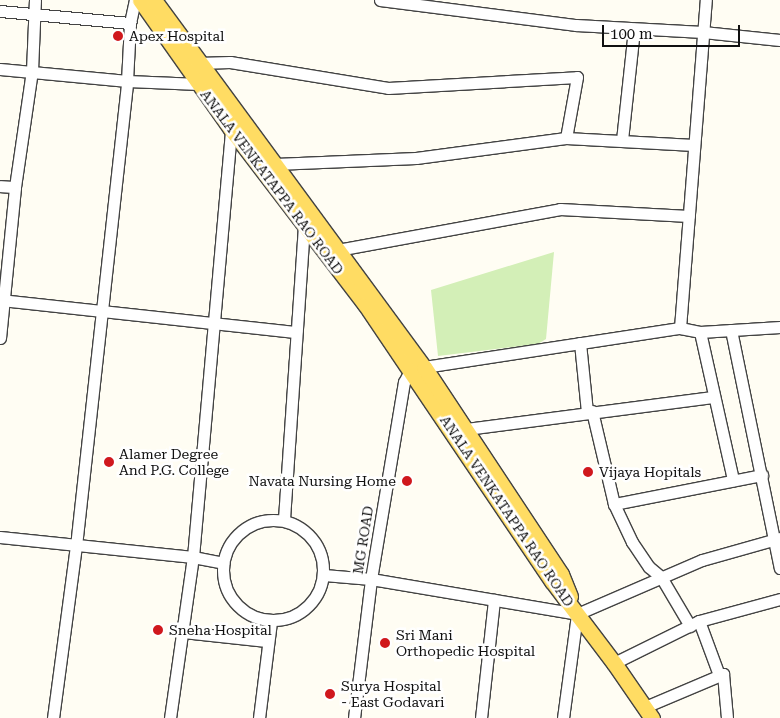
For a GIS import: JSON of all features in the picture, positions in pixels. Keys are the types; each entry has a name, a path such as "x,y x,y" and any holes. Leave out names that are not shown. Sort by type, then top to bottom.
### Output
{"main road":[{"name":"ANALA VENKATAPPA RAO ROAD","path":"140,0 199,84 236,126 275,164 331,251 417,368 466,430 561,574 577,614"},
{"name":"ANALA VENKATAPPA RAO ROAD","path":"154,0 198,63 236,126 304,224 331,251"},
{"name":"ANALA VENKATAPPA RAO ROAD","path":"417,368 577,614"},
{"path":"577,614 614,663 648,713"}],"street":[{"path":"0,338 2,300 15,187 32,71 36,14 35,0"},
{"path":"53,718 76,546 127,81 130,23 135,0"},
{"path":"380,0 556,23 703,32 780,40"},
{"path":"680,328 706,0"},
{"path":"0,11 130,23"},
{"path":"622,140 634,28"},
{"path":"198,63 238,63 388,88 577,77 566,138"},
{"path":"0,69 127,81 199,84"},
{"path":"170,718 194,557 215,326 236,126"},
{"path":"275,164 416,158 566,138 694,145"},
{"path":"0,186 15,187"},
{"path":"331,251 560,209 689,216"},
{"path":"284,519 304,224"},
{"path":"2,300 215,326 296,332"},
{"path":"417,368 680,328 700,332 780,327"},
{"path":"730,330 777,539 780,568"},
{"path":"700,332 733,480"},
{"path":"580,343 589,412 614,504 632,542 650,568 661,577 694,624 719,675"},
{"name":"MG ROAD","path":"354,718 372,579 404,382 417,368"},
{"path":"466,430 713,396"},
{"path":"614,504 762,475"},
{"path":"284,519 306,530 321,550 324,575 315,599 296,616 271,621 255,617 240,609 226,588 222,563 233,538 256,521 284,519"},
{"path":"0,538 194,557 222,563"},
{"path":"324,575 372,579 577,614 661,577 738,547 777,539"},
{"path":"614,663 694,624 780,599"},
{"path":"481,718 494,600"},
{"path":"563,718 577,614"},
{"path":"259,718 266,640 271,621"},
{"path":"183,632 266,640"},
{"path":"648,713 724,674 727,718"}],"green space":[{"path":"554,252 546,339 538,344 438,356 431,290"}],"place":[{"name":"Apex Hospital","path":"118,36"},
{"name":"Alamer Degree And P.G. College","path":"109,462"},
{"name":"Vijaya Hopitals","path":"588,472"},
{"name":"Navata Nursing Home","path":"407,481"},
{"name":"Sneha Hospital","path":"158,630"},
{"name":"Sri Mani Orthopedic Hospital","path":"385,643"},
{"name":"Surya Hospital - East Godavari","path":"330,694"}]}
